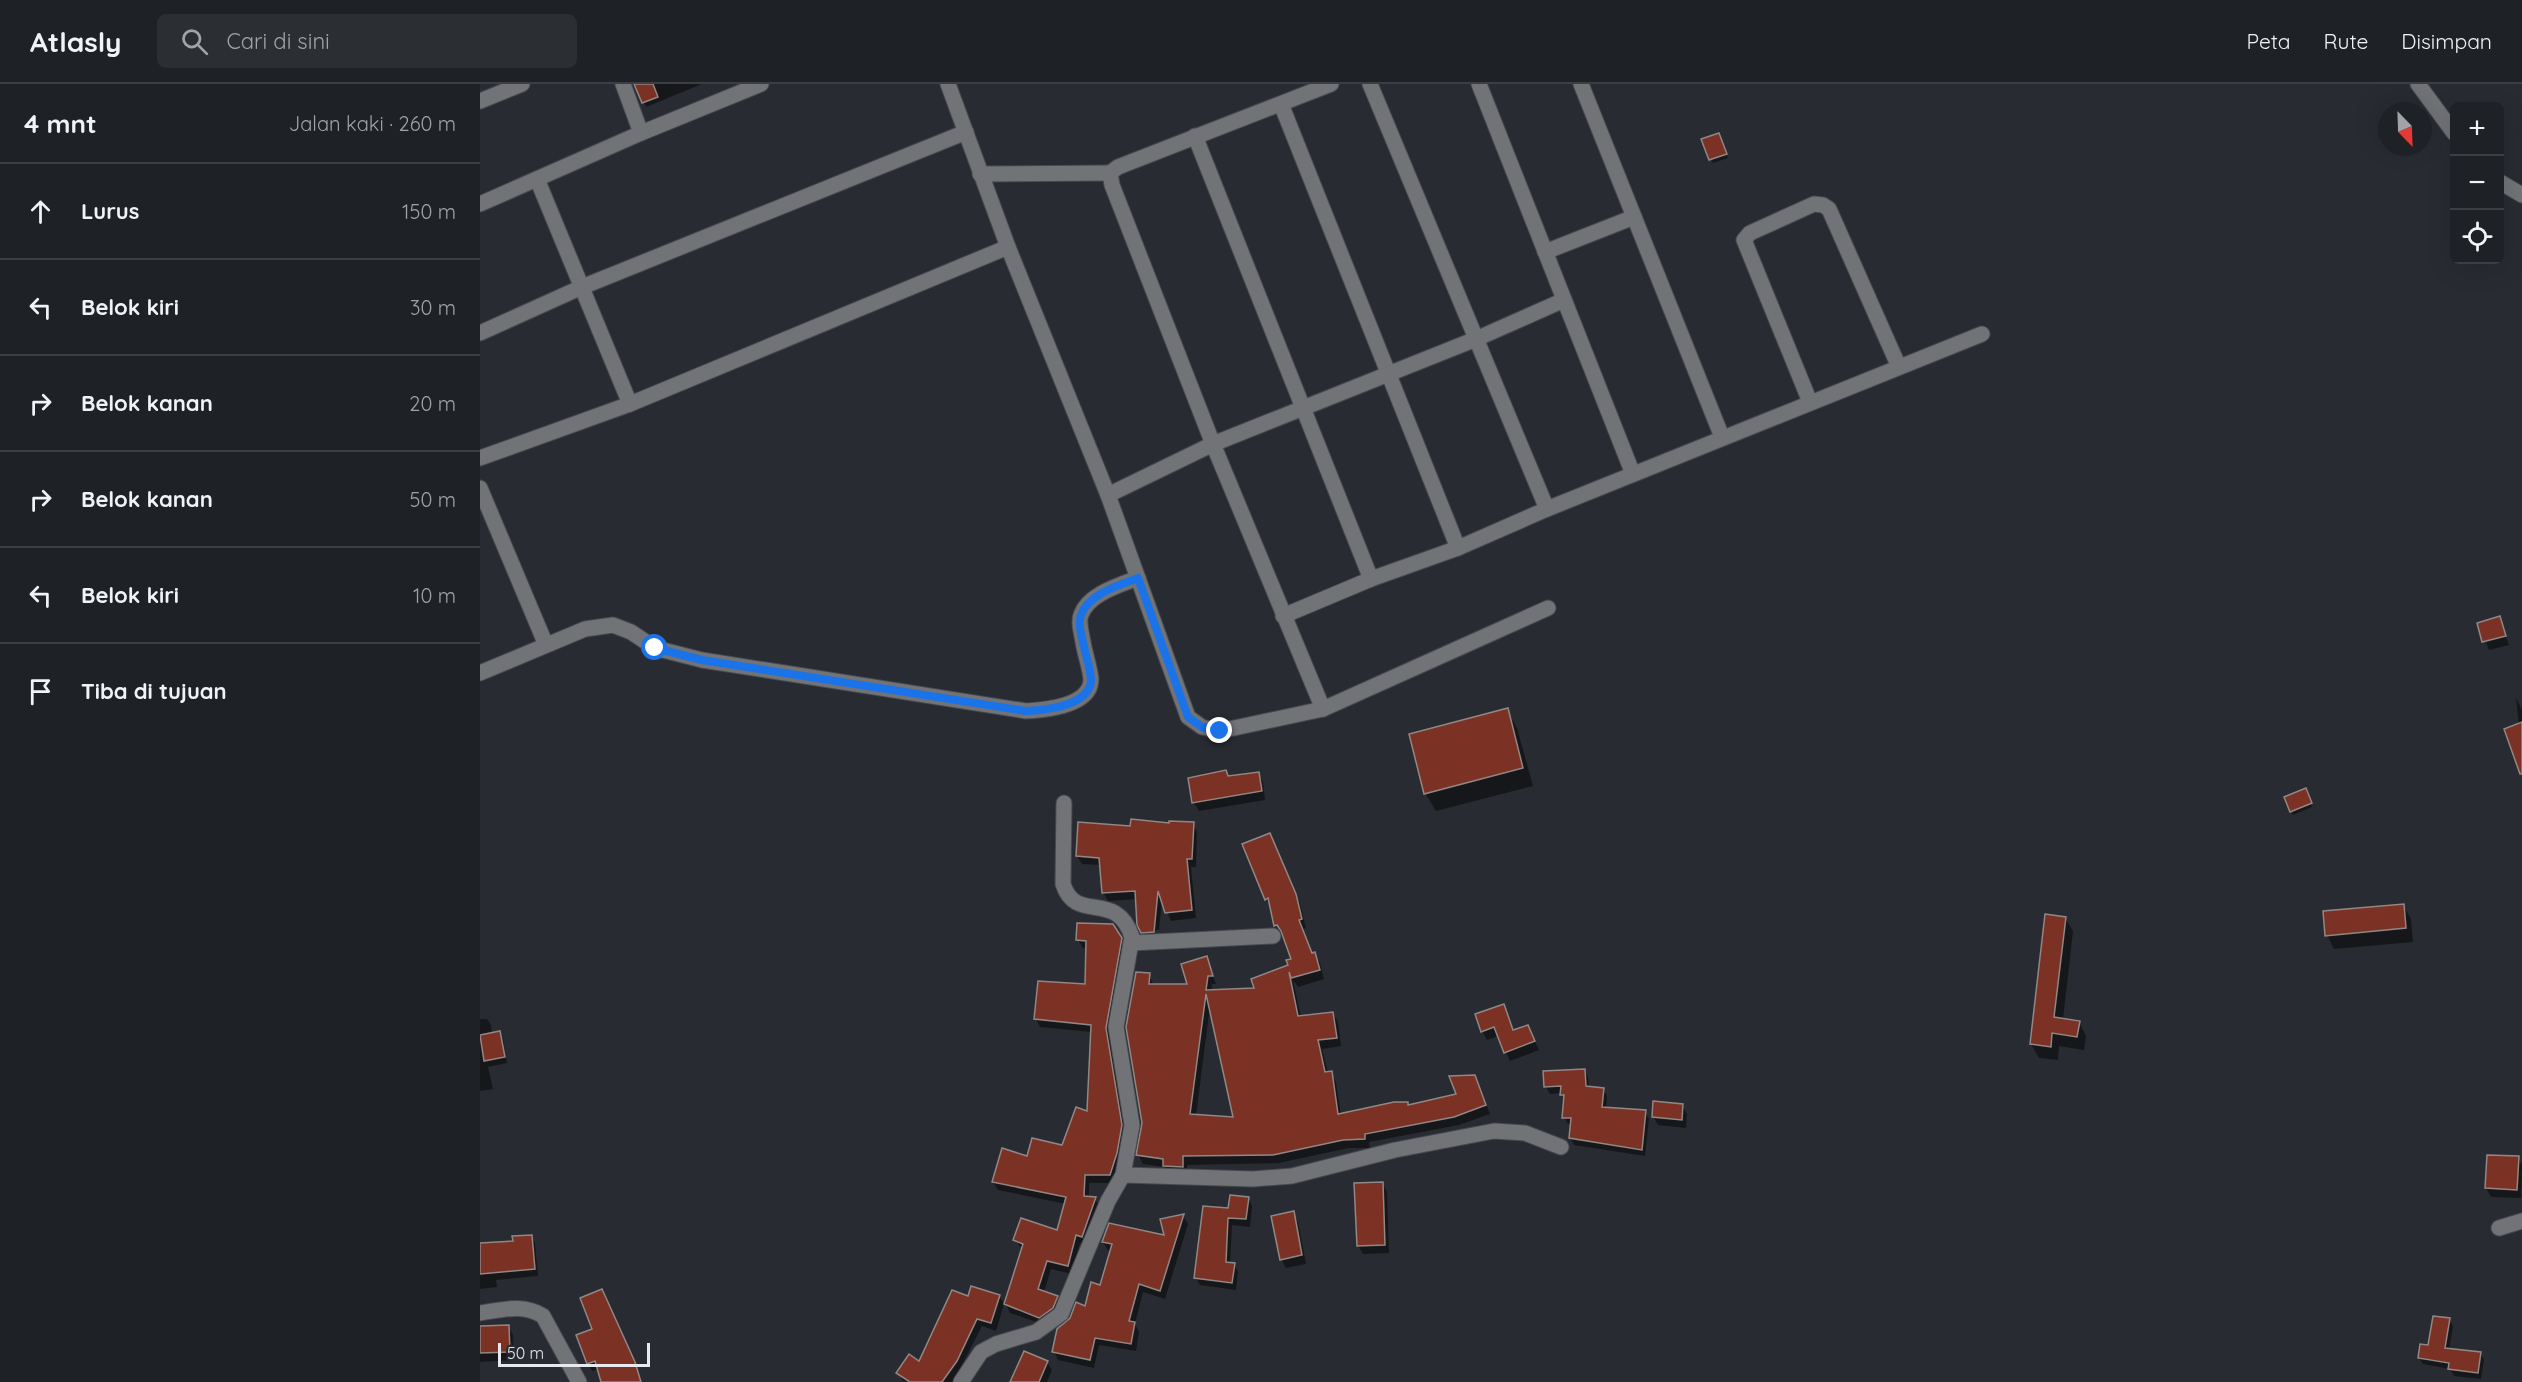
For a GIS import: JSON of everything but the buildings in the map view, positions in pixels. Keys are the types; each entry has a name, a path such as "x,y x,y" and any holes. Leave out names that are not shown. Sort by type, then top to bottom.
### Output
{"street":[{"path":"480,101 520,84"},
{"path":"623,84 641,133"},
{"path":"480,204 641,133 761,84"},
{"path":"948,84 1008,247 1108,495 1188,717 1202,727 1220,731 1323,709 1548,608"},
{"path":"980,174 1110,173 1118,167 1331,84"},
{"path":"1370,84 1547,509"},
{"path":"1479,84 1633,474"},
{"path":"1581,84 1722,437"},
{"path":"2418,84 2450,128"},
{"path":"1281,104 1458,548"},
{"path":"480,333 582,287 966,132"},
{"path":"1195,136 1371,579"},
{"path":"1110,173 1112,185 1213,444 1323,709"},
{"path":"537,178 630,404"},
{"path":"2504,185 2522,195"},
{"path":"1810,402 1744,240 1750,233 1814,204 1824,205 1829,209 1899,367"},
{"path":"1545,252 1634,217"},
{"path":"480,458 630,404 1008,247"},
{"path":"1108,495 1213,444 1476,339 1564,300"},
{"path":"1283,615 1371,579 1458,548 1722,437 1982,334"},
{"path":"480,488 546,645"},
{"path":"480,673 585,629 614,625 631,632 655,648 702,660 1026,711 1047,710 1067,705 1088,691 1091,680 1081,632 1081,615 1089,604 1106,591 1138,578"},
{"path":"960,1382 981,1352 996,1344 1036,1332 1061,1314 1108,1201 1123,1175 1132,1125 1116,1027 1131,943 1128,924 1121,915 1111,910 1079,905 1066,894 1063,884 1064,803"},
{"path":"1131,943 1273,936"},
{"path":"1123,1175 1253,1179 1292,1176 1395,1150 1494,1131 1525,1133 1561,1147"},
{"path":"2499,1228 2522,1221"},
{"path":"480,1313 524,1308 543,1316 579,1382"}],"route":[{"path":"655,648 702,660 1026,711 1047,710 1067,705 1088,691 1091,680 1081,632 1081,615 1089,604 1106,591 1138,578 1188,717 1202,727 1220,731"}]}
